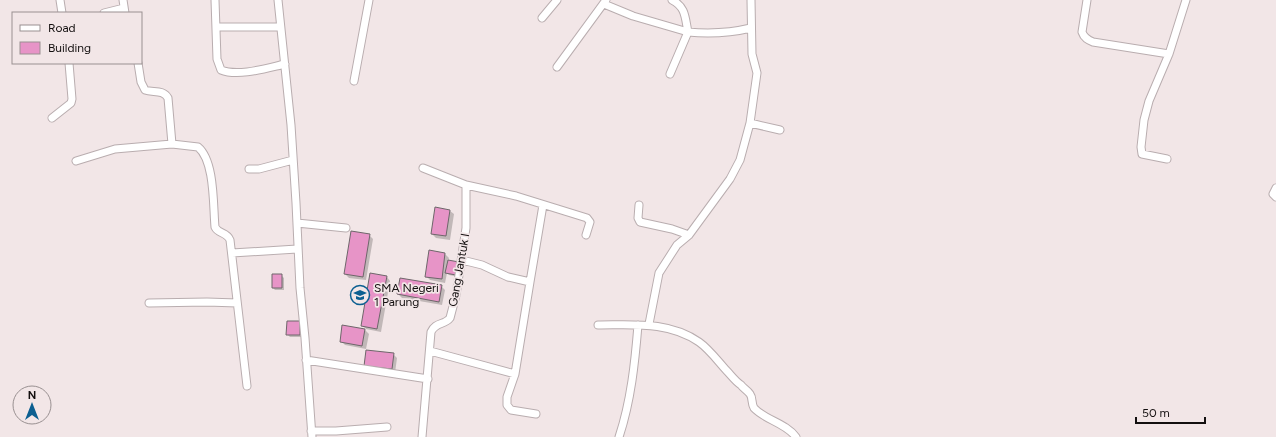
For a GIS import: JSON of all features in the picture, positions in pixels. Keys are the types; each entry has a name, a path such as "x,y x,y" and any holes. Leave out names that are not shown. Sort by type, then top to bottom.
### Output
{"street":[{"path":"60,0 62,12"},
{"path":"114,12 124,11 122,0"},
{"path":"215,0 217,59 221,70 230,72 252,71 285,64"},
{"path":"278,0 293,160 297,250 311,434 387,427"},
{"path":"354,81 370,0"},
{"path":"542,18 557,0"},
{"path":"670,74 688,32 683,8 672,0"},
{"path":"649,324 659,273 677,245 689,234 733,174 740,160 750,123 757,73 753,60 751,0"},
{"path":"1087,0 1082,32 1087,39 1093,42 1168,54"},
{"path":"1167,159 1142,154 1144,120 1149,101 1168,54 1186,0"},
{"path":"557,66 605,2 633,16 688,32 709,34 736,32 751,28"},
{"path":"216,27 280,27"},
{"path":"52,118 70,103 72,99 69,64"},
{"path":"138,64 141,82 145,90 163,92 168,98 172,144"},
{"path":"750,123 780,130"},
{"path":"76,161 115,149 172,144 198,147 203,153 213,188 215,228 228,236 232,253 247,386"},
{"path":"249,169 259,169 293,160"},
{"path":"423,168 466,185 516,196 589,219 590,222 586,235"},
{"name":"Gang Jantuk I","path":"422,437 433,327 448,321 456,295 466,228 466,185"},
{"path":"1276,188 1273,194 1276,197"},
{"path":"536,414 515,411 509,408 507,397 515,374 543,205"},
{"path":"639,205 638,218 640,222 689,234"},
{"path":"297,223 346,228"},
{"path":"232,253 297,250"},
{"path":"462,260 482,265 508,277 530,282"},
{"path":"149,303 237,303"},
{"path":"598,325 649,324 678,331 699,342 750,394 752,403 756,409 788,429 796,437"},
{"path":"619,437 624,423 630,391 638,325"},
{"path":"430,351 515,374"},
{"path":"306,360 428,379"}],"building":[{"path":"435,207 450,210 446,236 431,234"},
{"path":"351,231 370,234 363,277 344,274"},
{"path":"429,250 445,253 442,279 425,277"},
{"path":"448,260 459,262 456,275 445,273"},
{"path":"370,273 387,276 377,329 361,326"},
{"path":"272,274 282,274 282,288 272,288"},
{"path":"400,278 442,285 439,302 397,294"},
{"path":"287,321 300,321 300,335 286,335"},
{"path":"342,325 365,329 362,346 340,342"},
{"path":"366,350 394,353 392,369 364,366"}],"place":[{"name":"SMA Negeri 1 Parung","path":"360,295"}]}
